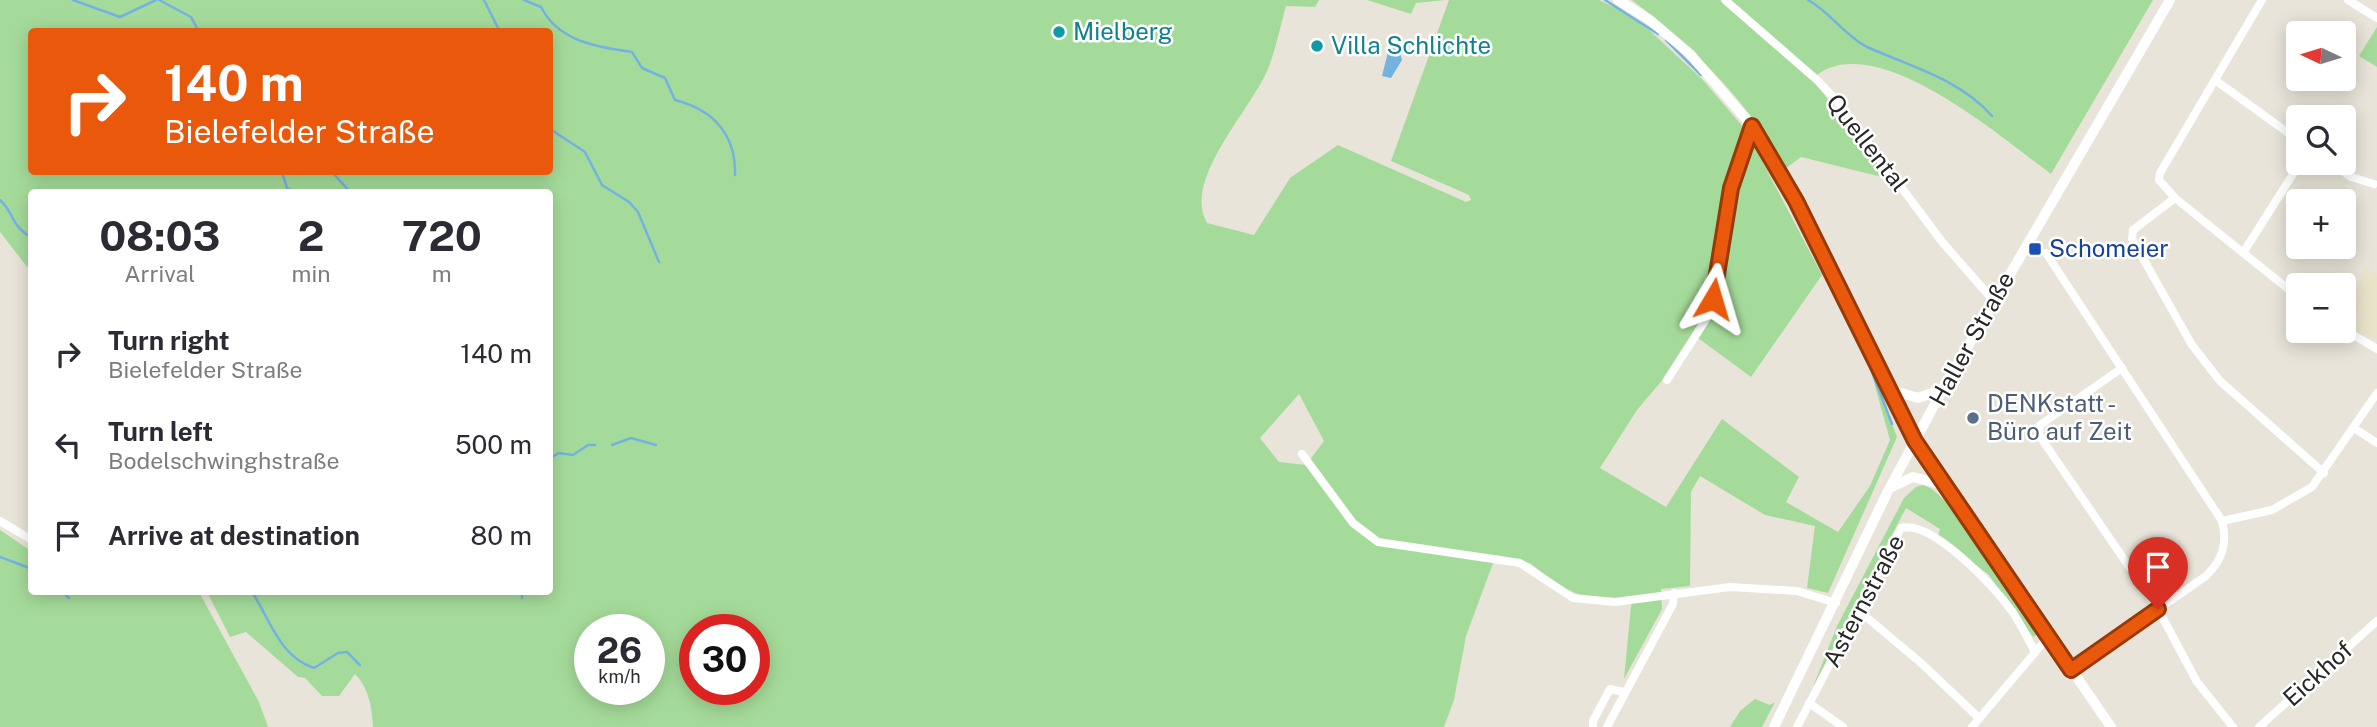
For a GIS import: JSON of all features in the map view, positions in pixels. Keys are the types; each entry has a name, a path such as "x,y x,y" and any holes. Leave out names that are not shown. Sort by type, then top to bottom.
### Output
{"main road":[{"path":"1618,0 1650,20 1690,54 1752,126 1796,201 1915,441 2111,727"},
{"name":"Haller Straße","path":"1774,727 1888,491 1943,389 2170,0"},
{"path":"1891,390 1918,398 1933,395 1943,389"},
{"path":"1888,491 1913,477 1944,485"}],"street":[{"name":"Quellental","path":"1725,0 1817,80 1836,100 1943,243 1993,300"},
{"path":"2262,0 2159,180 2175,198 2286,288"},
{"path":"2348,0 2377,18"},
{"path":"2215,80 2286,131"},
{"path":"1667,380 1710,313 1731,188 1752,126"},
{"path":"2243,253 2292,175"},
{"path":"2348,175 2374,184"},
{"path":"2175,198 2133,230 2132,239 2192,345 2220,381 2324,472"},
{"path":"2046,253 2222,522 2224,547 2220,562 2206,576 2071,670"},
{"path":"2356,337 2377,349"},
{"path":"2122,368 2040,425 2038,430 2158,609 2192,674 2233,727"},
{"path":"2222,522 2272,510 2312,487 2377,393"},
{"path":"2354,428 2377,443"},
{"path":"1302,454 1353,523 1378,542 1520,563 1558,590 1585,601 1615,602 1714,587 1782,589 1836,603"},
{"path":"0,521 28,538"},
{"name":"Asternstraße","path":"1797,727 1897,532 1910,526 1936,539 1985,578 2012,612 2034,650"},
{"path":"1607,727 1673,604 1674,593"},
{"path":"1858,610 1921,663 1979,718"},
{"name":"Eickhof","path":"2259,727 2377,621"},
{"path":"1972,727 2048,636"},
{"path":"1593,727 1607,692 1613,688 1624,692"},
{"path":"1809,704 1843,727"}],"shaded area":[{"path":"2364,266 2377,274 2377,340 2356,330 2360,317 2356,314 2356,294"}],"green space":[{"path":"0,0 1319,0 1315,7 1286,6 1268,69 1222,145 1204,187 1202,206 1207,223 1254,235 1290,178 1338,145 1466,202 1471,200 1469,195 1391,161 1449,0 1599,0 1624,12 1648,29 1702,79 1745,129 1822,275 1751,377 1698,338 1637,410 1600,468 1666,507 1722,419 1799,477 1786,502 1838,532 1870,486 1890,440 1870,368 1897,437 1828,593 1807,588 1815,526 1765,515 1700,476 1691,492 1690,586 1661,589 1662,609 1624,679 1632,596 1615,599 1583,596 1561,587 1530,563 1496,555 1466,636 1454,700 1444,727 373,727 369,699 355,674 339,696 322,696 305,678 298,677 246,632 230,637 209,595 553,595 553,189 28,189 28,268 0,232","holes":["1299,394 1324,441 1306,465 1279,462 1260,438"]},
{"path":"1367,0 1445,0 1416,3 1411,14"},
{"path":"1632,0 2153,0 2051,174 1970,114 1936,92 1901,75 1867,65 1837,66 1812,79 1890,179 1801,157 1785,169 1754,121 1718,77"},
{"path":"2377,27 2377,67 2359,56"},
{"path":"1923,485 1945,501 2037,634 2033,637 1989,575 1938,536 1940,529 1906,508 1813,687 1837,626 1904,498 1916,487"},
{"path":"0,530 28,549 28,595 201,595 259,702 268,727 0,727"},
{"path":"1755,699 1770,705 1775,702 1762,727 1730,727 1740,711"}],"water":[{"path":"1390,44 1398,46 1402,60 1391,78 1382,76"}],"waterway":[{"path":"73,0 120,17 156,0"},
{"path":"159,0 191,17 197,28"},
{"path":"484,0 498,28"},
{"path":"524,0 541,7 549,19 568,35 593,45 632,52 642,68 665,78 675,100 701,110 720,126 732,148 735,175"},
{"path":"1605,0 1658,34"},
{"path":"1808,0 1859,42 1949,83 1965,92 1992,116"},
{"path":"1666,40 1701,75"},
{"path":"553,131 585,152 602,185 629,202 638,212 659,262"},
{"path":"1751,137 1785,195 1865,356"},
{"path":"283,175 289,189"},
{"path":"335,175 347,189"},
{"path":"0,200 16,224 28,235"},
{"path":"1871,369 1892,424"},
{"path":"612,445 631,438 656,445"},
{"path":"553,456 559,453 573,455 588,445 595,445"},
{"path":"0,557 28,568"},
{"path":"66,595 69,598"},
{"path":"254,595 284,646 302,662 314,668 338,653 347,652 360,665"}],"place":[{"name":"Mielberg","path":"1059,32"},
{"name":"Villa Schlichte","path":"1317,46"},
{"name":"Schomeier","path":"2035,249"},
{"name":"DENKstatt - Büro auf Zeit","path":"1973,418"}],"route":[{"path":"1713,299 1731,188 1748,131 1752,126 1796,201 1915,441 2071,670 2158,609"}]}
